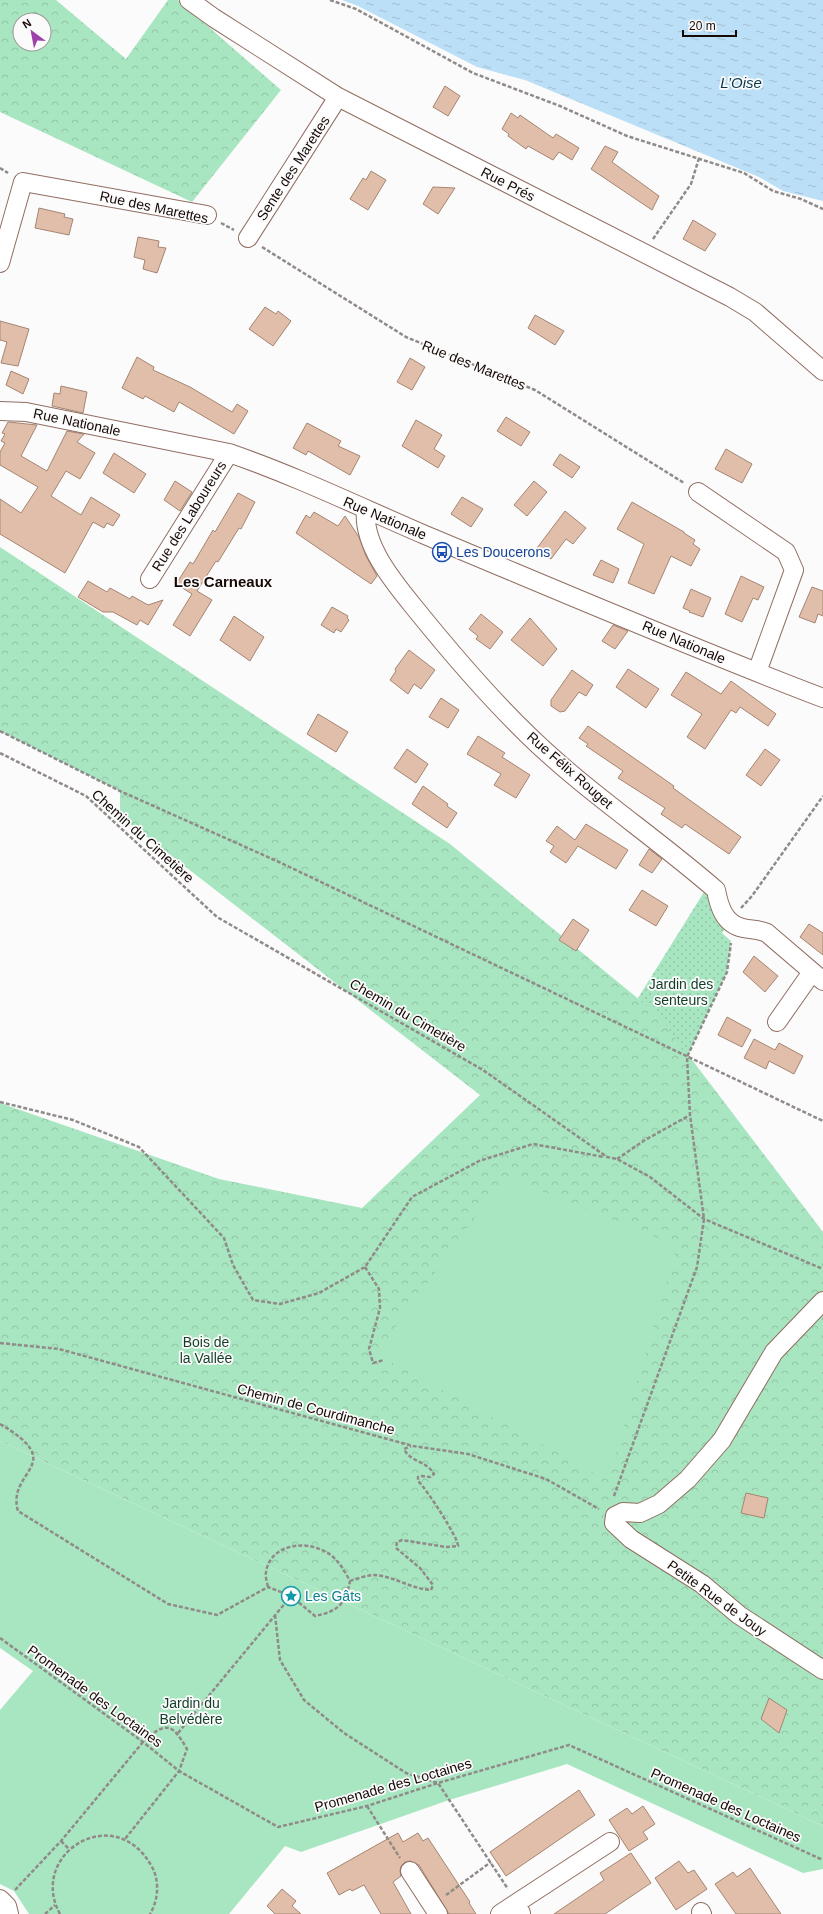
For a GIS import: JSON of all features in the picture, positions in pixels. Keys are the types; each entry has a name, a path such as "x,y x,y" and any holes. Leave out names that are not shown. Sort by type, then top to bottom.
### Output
{"street":[{"name":"Rue Prés","path":"189,0 214,18 338,97 730,297 755,312 823,371"},
{"name":"Sente des Marettes","path":"248,238 338,97"},
{"name":"Rue des Marettes","path":"0,263 23,182 207,216"},
{"name":"Rue Nationale","path":"0,411 26,412 228,453 261,464 366,510 823,698"},
{"name":"Rue des Laboureurs","path":"150,579 228,453"},
{"path":"698,492 786,552 794,570 757,672"},
{"name":"Rue Félix Rouget","path":"366,510 365,520 367,536 393,582 483,688 527,734 585,785 716,890 723,915 730,922"},
{"path":"730,922 742,928 758,929 767,933 818,976 777,1022"},
{"path":"614,1523 615,1516 623,1512 640,1513 659,1504 688,1479 722,1440 774,1352 823,1301"},
{"name":"Petite Rue de Jouy","path":"614,1523 630,1538 674,1565 773,1639 823,1670"},
{"path":"500,1914 518,1907 610,1842"},
{"path":"410,1871 435,1909"}],"path":[{"path":"330,0 356,9 473,73 560,106 627,136 744,173 773,191 801,199 823,209"},
{"path":"644,253 691,184 699,158"},
{"name":"Rue des Marettes","path":"207,216 248,238 406,337 535,390 698,492"},
{"path":"0,732 120,791 279,862 823,1121"},
{"name":"Chemin du Cimetière","path":"0,753 86,796 217,918 483,1070 607,1157 617,1159 650,1177 704,1219 823,1269"},
{"path":"752,896 823,796"},
{"path":"611,1499 616,1494 697,1267 704,1219 690,1115 687,1057 727,972 731,941 722,933 730,922"},
{"path":"0,1102 72,1120 139,1148 224,1238 232,1265 253,1300 280,1304 319,1293 365,1267 412,1197 479,1161 533,1144 607,1157"},
{"path":"617,1159 645,1140 690,1115"},
{"path":"365,1267 379,1289 380,1308 369,1349 373,1363 384,1360"},
{"name":"Chemin de Courdimanche","path":"0,1342 59,1349 413,1446 468,1454 546,1479 601,1510 614,1523"},
{"path":"0,1424 20,1436 30,1448 34,1457 32,1467 20,1487 16,1502 18,1511 168,1604 217,1615 268,1587"},
{"path":"350,1581 373,1575 396,1579 422,1590 431,1590 433,1585 420,1568 396,1548 397,1542 402,1540 446,1547 458,1546 456,1536 448,1527 429,1494 418,1481 418,1477 422,1476 430,1478 434,1474 431,1468 413,1459 404,1449 413,1446"},
{"path":"292,1546 311,1546 325,1551 340,1564 350,1581 348,1593 338,1609 329,1613 315,1616 291,1596 268,1587 265,1572 270,1560 278,1552 292,1546"},
{"path":"178,1733 291,1596"},
{"path":"275,1615 280,1660 304,1700 344,1733 406,1773 438,1783 491,1862 518,1907"},
{"name":"Promenade des Loctaines","path":"0,1638 143,1742 179,1771 278,1827 367,1806 438,1783 569,1745 823,1860"},
{"path":"4,1905 61,1841 143,1742 154,1731 164,1727 171,1729 178,1733 188,1749 179,1771 125,1839"},
{"path":"367,1806 394,1850 410,1871"},
{"path":"60,1914 55,1905 52,1885 57,1865 69,1849 82,1841 98,1836 114,1836 131,1842 145,1854 155,1872 157,1893 150,1914"},
{"path":"61,1841 69,1849"},
{"path":"435,1909 491,1862"},
{"path":"45,1914 55,1905"}],"green space":[{"path":"0,0 56,0 126,59 168,0 178,0 281,90 192,202 0,112"},
{"name":"Bois de la Vallée","path":"0,547 450,844 658,1015 823,1232 823,1826 0,1441 0,1103 219,1179 362,1208 480,1095 120,816 120,791 0,731"},
{"name":"Jardin des senteurs","path":"709,884 730,922 722,933 731,941 727,972 687,1057 638,998"},
{"path":"505,1176 677,1246 608,1480 376,1354"},
{"name":"Jardin du Belvédère","path":"0,1441 823,1826 823,1869 803,1873 567,1764 449,1800 301,1852 285,1846 229,1914 29,1914 14,1891 0,1884 0,1710 33,1671 0,1648"}],"water":[{"name":"L’Oise","path":"342,0 823,0 823,201 783,191 759,177 525,80 477,67 358,6"}],"building":[{"path":"445,86 460,96 448,116 433,107"},
{"path":"511,113 518,118 520,115 553,138 556,134 579,148 572,160 559,152 553,160 528,146 526,149 508,136 509,134 502,129"},
{"path":"605,146 618,152 612,162 659,196 652,210 591,169"},
{"path":"371,171 386,180 368,210 350,199 363,178 366,180"},
{"path":"433,187 455,188 438,214 423,204"},
{"path":"39,208 65,214 64,217 73,219 69,235 35,228"},
{"path":"693,220 716,234 705,251 683,239"},
{"path":"138,237 159,241 158,247 166,248 157,273 143,269 145,260 134,257"},
{"path":"265,307 276,314 278,311 291,321 273,346 249,329"},
{"path":"535,315 564,331 555,345 528,328"},
{"path":"0,321 29,329 18,366 1,363 7,342 0,340"},
{"path":"137,357 154,367 153,370 190,387 232,412 237,404 248,411 234,434 179,402 174,412 145,396 143,399 122,388"},
{"path":"410,358 425,367 412,390 397,382"},
{"path":"11,371 29,379 23,394 6,385"},
{"path":"61,386 87,392 83,413 52,406 54,393 60,394"},
{"path":"506,417 530,432 521,446 497,431"},
{"path":"416,420 442,435 434,449 445,456 438,468 402,446"},
{"path":"8,422 37,425 21,456 47,471 67,431 84,434 77,442 95,453 80,479 66,471 51,496 81,515 91,497 120,515 113,526 107,523 104,528 93,522 65,573 0,534 0,499 21,513 38,487 0,465 0,452 5,443 1,441 5,434 2,433"},
{"path":"307,423 341,441 338,446 360,456 350,475 308,451 306,455 293,448"},
{"path":"726,449 752,464 742,483 715,469"},
{"path":"114,453 146,474 134,493 103,473"},
{"path":"560,454 580,467 572,478 553,465"},
{"path":"175,481 192,492 180,511 164,500"},
{"path":"534,481 547,492 527,516 514,505"},
{"path":"238,493 255,502 241,529 239,528 218,562 216,561 197,591 212,600 190,636 173,625 192,594 176,584 190,562 193,564 213,530 215,532"},
{"path":"462,497 483,509 471,527 451,514"},
{"path":"632,502 684,532 695,540 693,544 700,549 691,566 671,556 654,594 628,583 644,544 617,529"},
{"path":"565,511 586,528 573,544 566,539 551,559 537,548"},
{"path":"314,512 338,526 345,516 359,537 366,556 377,576 371,584 296,533 306,515 310,518"},
{"path":"601,560 619,569 613,583 593,575"},
{"path":"741,576 764,587 758,600 753,598 742,622 725,614"},
{"path":"88,581 107,592 110,588 130,599 132,596 148,605 163,600 148,625 140,620 137,625 113,612 103,612 78,597"},
{"path":"812,587 823,591 823,616 818,614 815,623 799,617"},
{"path":"691,589 711,598 703,617 683,608"},
{"path":"332,607 348,616 347,618 349,620 341,632 336,629 334,633 321,625"},
{"path":"481,614 503,632 490,649 476,639 478,636 469,629"},
{"path":"234,616 264,637 250,661 220,640"},
{"path":"530,618 557,649 543,666 511,640"},
{"path":"613,625 628,631 615,649 602,641"},
{"path":"409,650 435,670 421,689 414,684 408,694 390,680 396,671 395,669"},
{"path":"628,669 659,689 646,708 616,687"},
{"path":"572,670 593,685 586,696 579,692 565,711 560,712 551,706 551,700"},
{"path":"686,672 721,694 731,681 776,714 768,726 740,707 736,713 731,710 705,749 687,737 702,714 671,695"},
{"path":"441,698 459,710 448,728 429,717"},
{"path":"318,714 348,732 336,752 307,734"},
{"path":"588,726 674,786 673,788 741,837 729,854 685,824 682,828 661,814 665,808 618,778 623,771 586,746 588,744 579,738"},
{"path":"478,736 505,753 502,757 530,775 516,798 494,785 501,774 467,754"},
{"path":"407,749 428,764 416,783 394,768"},
{"path":"765,749 780,760 761,786 746,775"},
{"path":"423,786 448,804 447,806 457,813 447,828 412,804"},
{"path":"586,824 628,850 616,869 578,846 566,863 550,852 554,846 546,841 557,826 575,840"},
{"path":"649,849 662,859 652,873 639,865"},
{"path":"642,890 668,906 656,926 629,910"},
{"path":"573,919 589,930 576,951 559,940"},
{"path":"809,924 823,933 823,955 800,937"},
{"path":"754,956 778,976 765,992 743,972"},
{"path":"727,1017 751,1030 742,1047 718,1035"},
{"path":"754,1039 775,1050 779,1043 803,1056 794,1074 769,1061 766,1069 744,1058"},
{"path":"746,1493 768,1498 764,1518 741,1513"},
{"path":"769,1698 787,1710 779,1733 761,1719"},
{"path":"579,1790 595,1815 506,1876 490,1852"},
{"path":"643,1806 655,1824 643,1832 648,1839 629,1851 609,1820 627,1808 632,1814"},
{"path":"398,1833 403,1842 418,1833 423,1841 428,1838 470,1902 469,1903 476,1914 449,1914 419,1865 410,1861 405,1862 401,1866 401,1876 393,1882 411,1914 381,1914 364,1885 352,1891 350,1889 339,1895 327,1873"},
{"path":"631,1853 651,1883 605,1914 554,1914 604,1880 600,1873"},
{"path":"679,1861 688,1873 694,1870 707,1889 676,1910 655,1878"},
{"path":"750,1868 781,1914 736,1914 715,1884 733,1872 737,1877"},
{"path":"282,1889 296,1901 292,1906 301,1914 275,1914 267,1906"}],"place":[{"name":"Les Doucerons","path":"442,552"},
{"name":"Les Gâts","path":"291,1596"}],"district":[{"name":"Les Carneaux","path":"223,581"}]}
